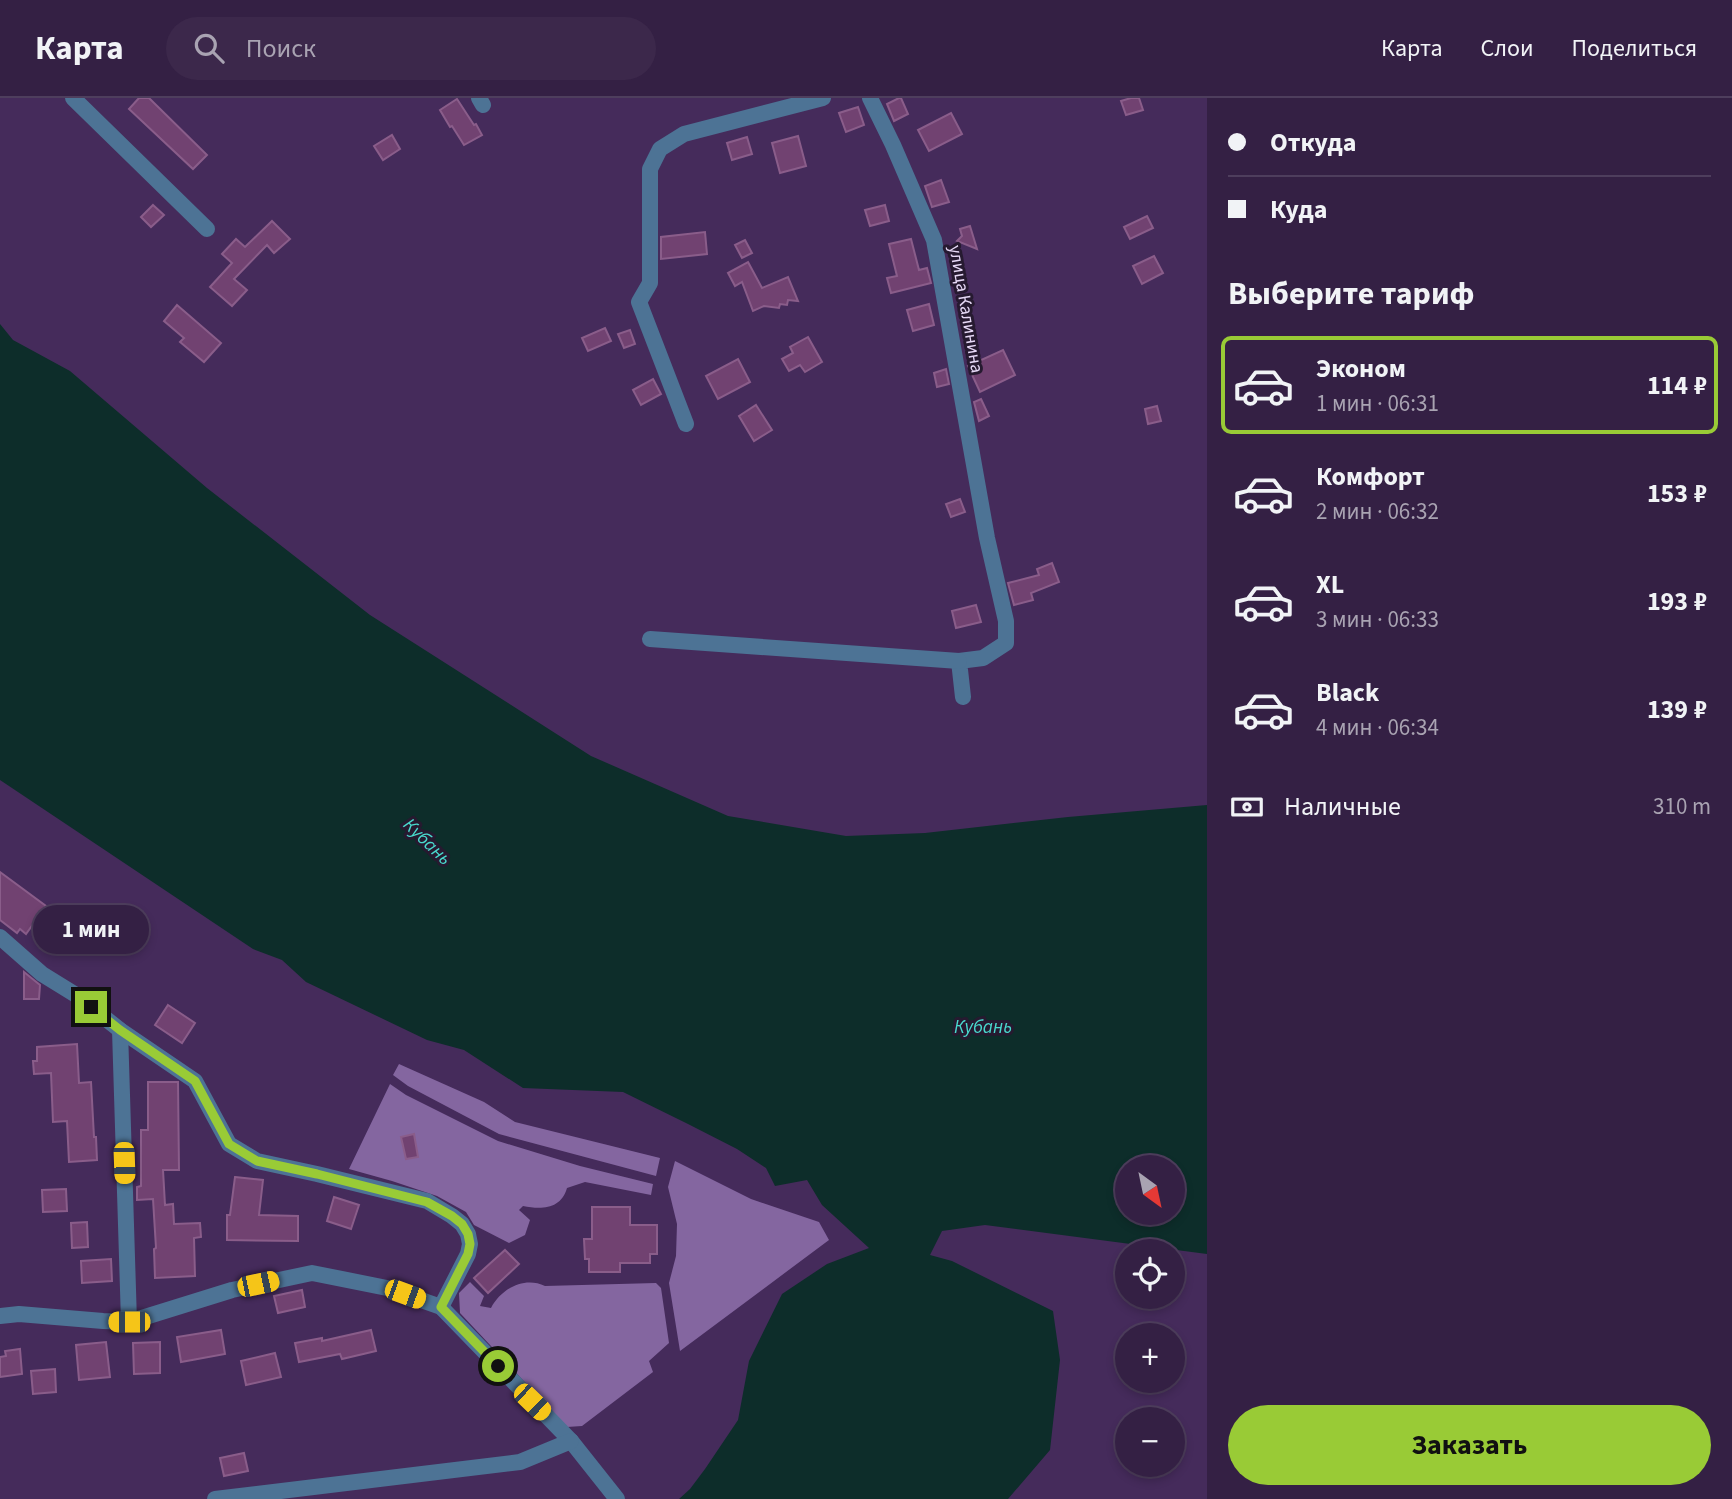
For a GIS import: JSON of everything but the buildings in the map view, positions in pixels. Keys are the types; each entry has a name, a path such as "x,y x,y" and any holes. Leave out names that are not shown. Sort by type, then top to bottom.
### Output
{"street":[{"path":"73,98 207,229"},
{"path":"686,424 639,302 650,283 650,169 660,149 684,134 823,98"},
{"name":"улица Калинина","path":"870,98 934,240 987,538 1006,621 1006,643 984,658 959,662"},
{"path":"650,639 959,662 963,697"},
{"path":"0,937 42,974 76,995 120,1030 195,1081 229,1144 257,1161 427,1202 462,1224 468,1234 468,1254 441,1307"},
{"path":"120,1030 129,1322"},
{"path":"0,1316 19,1314 129,1322 232,1290 312,1273 387,1288 441,1307 571,1441 618,1499"},
{"path":"215,1499 520,1462 571,1441"}],"shaded area":[{"path":"399,1064 484,1102 515,1122 660,1158 656,1176 499,1134 408,1086 393,1075"},
{"path":"390,1084 406,1095 498,1141 580,1166 653,1184 651,1195 585,1182 567,1188 555,1204 537,1208 523,1206 519,1210 530,1220 525,1235 509,1243 474,1225 466,1212 437,1196 349,1169"},
{"path":"675,1161 751,1199 819,1222 829,1240 680,1351 669,1283 676,1256 677,1224 668,1187"},
{"path":"470,1282 484,1296 480,1306 491,1308 507,1290 521,1284 537,1283 545,1286 656,1283 661,1288 669,1343 649,1361 653,1372 582,1426 567,1427 460,1313 459,1293"}],"water":[{"name":"Кубань","path":"0,324 13,340 70,371 207,488 370,615 591,756 728,816 846,836 925,833 1207,805 1207,1254 1185,1251 1185,1239 1115,1239 1115,1242 985,1225 942,1231 930,1255 952,1261 1053,1311 1060,1360 1050,1450 1008,1499 679,1499 705,1469 738,1420 749,1361 782,1294 827,1264 869,1248 822,1205 807,1180 775,1186 766,1168 737,1149 623,1092 523,1088 464,1050 427,1040 306,982 282,960 253,949 0,780"}],"route":[{"path":"91,1007 195,1081 229,1144 257,1161 427,1202 462,1224 470,1244 468,1254 441,1307 498,1366"}]}
